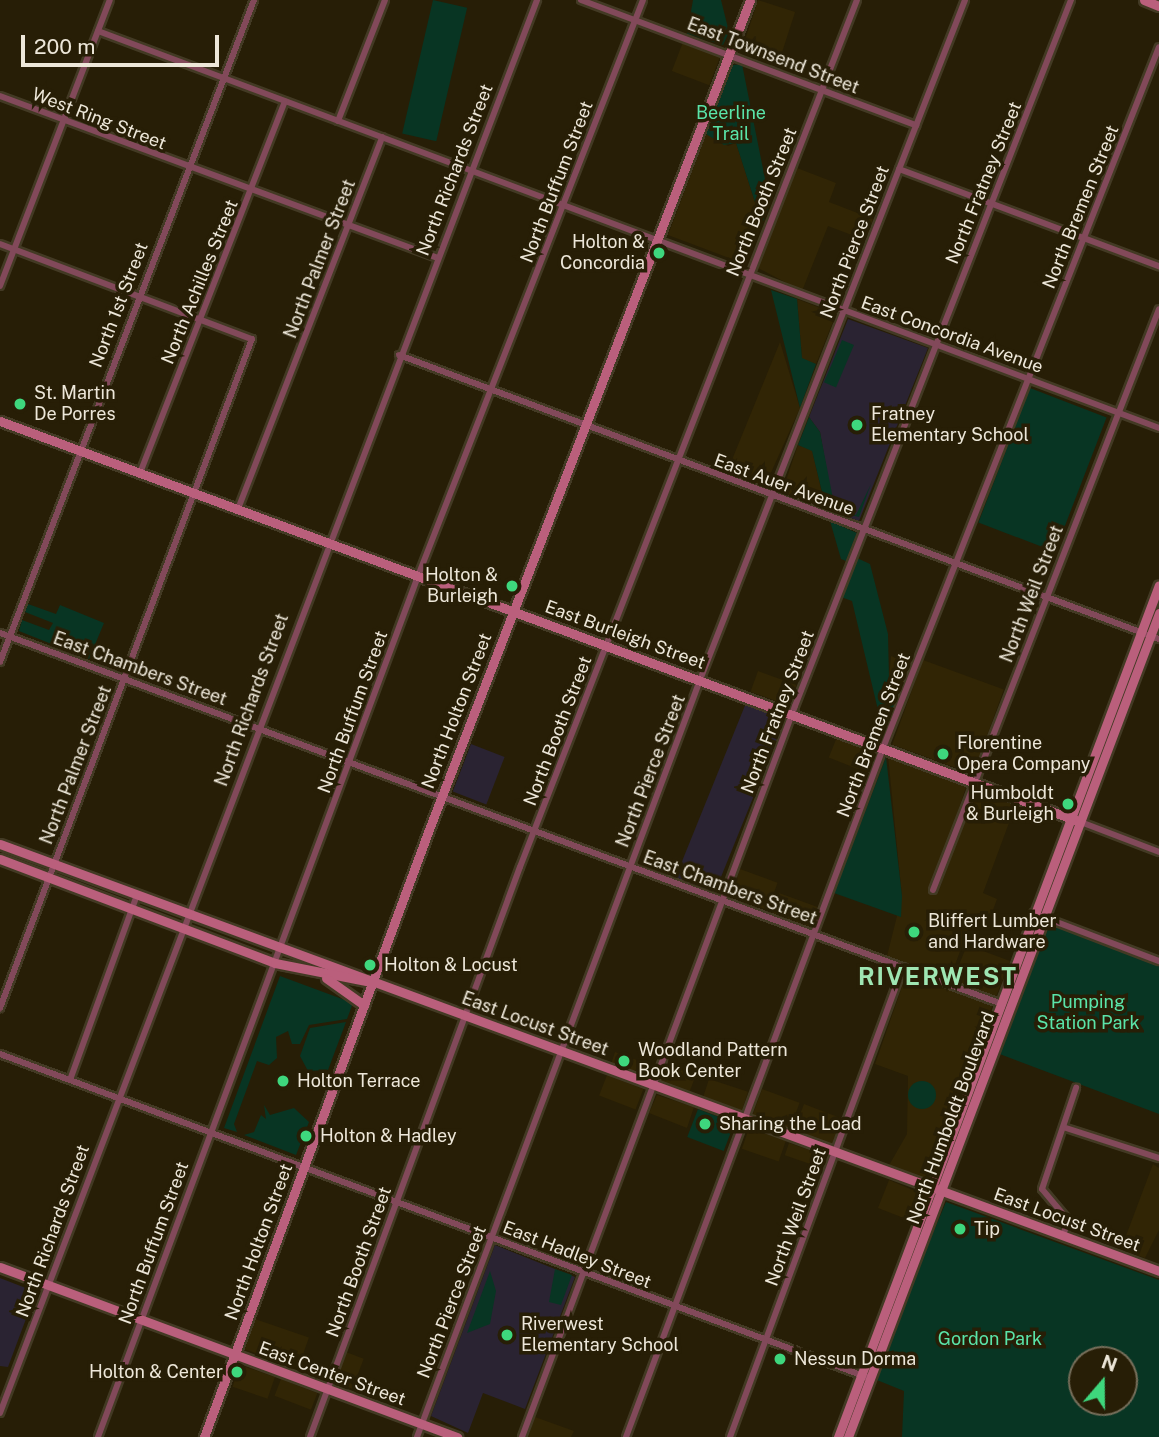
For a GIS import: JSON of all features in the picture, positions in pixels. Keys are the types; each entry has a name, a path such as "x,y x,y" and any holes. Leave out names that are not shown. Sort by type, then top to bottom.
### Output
{"main road":[{"name":"North Holton Street","path":"204,1437 441,796 750,0"},
{"path":"1144,0 1159,6"},
{"name":"East Burleigh Street","path":"0,421 1073,819"},
{"name":"North Humboldt Boulevard","path":"1150,636 1159,586"},
{"name":"North Humboldt Boulevard","path":"848,1437 865,1376 931,1187 1004,1005 1073,819 1159,613"},
{"name":"East Locust Street","path":"0,844 1159,1271"},
{"name":"East Locust Street","path":"0,859 275,963 373,982"},
{"path":"319,973 364,1005"},
{"name":"North Humboldt Boulevard","path":"865,1376 941,1191 1004,1005"},
{"name":"East Center Street","path":"0,1267 457,1437"},
{"path":"838,1437 865,1376"}],"street":[{"path":"0,286 110,0"},
{"name":"North 1st Street","path":"0,662 137,295 254,0"},
{"path":"338,121 385,0"},
{"name":"North Richards Street","path":"0,1413 326,542 537,0"},
{"name":"East Townsend Street","path":"581,0 916,125"},
{"name":"North Buffum Street","path":"99,1437 418,576 643,0"},
{"name":"North Booth Street","path":"310,1437 605,645 857,0"},
{"name":"North Pierce Street","path":"416,1437 699,680 965,0"},
{"name":"North Fratney Street","path":"522,1437 792,714 1071,0"},
{"name":"East Concordia Avenue","path":"98,32 1159,428"},
{"name":"North Bremen Street","path":"626,1437 883,748 1159,47"},
{"name":"West Ring Street","path":"0,96 436,257"},
{"name":"North Achilles Street","path":"140,473 285,101"},
{"name":"North Palmer Street","path":"238,509 382,137"},
{"path":"899,169 1159,266"},
{"path":"0,244 200,319"},
{"name":"North Weil Street","path":"933,890 1159,309"},
{"name":"North Palmer Street","path":"0,1008 252,339 200,319"},
{"name":"East Auer Avenue","path":"400,355 1150,636"},
{"name":"East Chambers Street","path":"0,632 1004,1005"},
{"name":"East Burleigh Street","path":"1073,819 1159,852"},
{"path":"69,1080 136,895"},
{"path":"1038,914 1159,961"},
{"name":"North Weil Street","path":"730,1437 903,967"},
{"name":"East Hadley Street","path":"0,1054 865,1376"},
{"path":"1063,1236 1068,1220 1042,1189 1066,1128 1076,1088"},
{"path":"1066,1128 1158,1160"}],"shaded area":[{"path":"758,0 795,12 778,63 741,51"},
{"path":"683,42 720,56 709,85 672,71"},
{"path":"706,134 728,146 736,143 762,224 745,264 668,235"},
{"path":"797,168 836,183 829,202 873,219 865,240 828,226 802,291 758,268"},
{"path":"797,299 836,314 816,364 802,359"},
{"name":"Fratney Elementary School","path":"848,319 928,348 859,521 834,512 820,432 809,417"},
{"path":"780,342 800,408 765,486 727,472"},
{"path":"798,445 812,450 822,493 817,506 782,492"},
{"path":"891,656 911,663 900,690 889,678"},
{"path":"923,660 1004,689 973,774 892,745"},
{"path":"758,671 797,685 789,706 750,692"},
{"path":"746,703 785,719 715,893 676,877"},
{"path":"837,737 875,752 867,773 829,757"},
{"path":"471,744 505,757 486,805 453,792"},
{"path":"888,756 966,787 931,893 938,893 975,792 1016,804 983,893 997,899 988,924 972,918 950,979 932,973 930,983 949,990 967,945 1010,961 924,1180 888,1167 907,1134 908,1076 875,1064 910,964 887,956 902,896"},
{"path":"740,869 778,883 768,910 730,896"},
{"path":"779,893 818,907 810,927 772,913"},
{"path":"615,1052 653,1066 649,1076 611,1064"},
{"path":"667,1064 696,1075 689,1094 660,1083"},
{"path":"607,1075 643,1089 636,1110 599,1096"},
{"path":"709,1079 748,1092 742,1111 703,1098"},
{"path":"762,1089 800,1103 790,1129 752,1115"},
{"path":"657,1095 694,1107 687,1128 649,1113"},
{"path":"804,1104 843,1119 832,1147 793,1132"},
{"path":"749,1128 786,1141 779,1161 742,1149"},
{"path":"789,1143 826,1156 822,1168 785,1155"},
{"path":"1153,1164 1159,1168 1159,1230 1145,1258 1121,1249"},
{"path":"889,1180 920,1193 914,1222 878,1208"},
{"name":"Riverwest Elementary School","path":"495,1245 575,1277 525,1409 483,1393 468,1433 431,1416"},
{"path":"0,1278 36,1292 8,1367 0,1366"},
{"path":"255,1319 309,1338 298,1368 245,1349"},
{"path":"346,1352 364,1359 352,1389 335,1382"},
{"path":"240,1365 275,1377 267,1399 233,1387"},
{"path":"281,1379 317,1393 311,1410 275,1396"},
{"path":"535,1417 574,1431 571,1437 528,1437"}],"green space":[{"path":"433,0 467,8 436,141 402,133"},
{"path":"693,0 721,0 729,32 723,45 687,34"},
{"name":"Beerline Trail","path":"742,64 770,204 762,224 736,143 724,145 706,134 733,65"},
{"path":"771,290 797,299 802,358 816,364 800,408"},
{"path":"842,340 854,345 836,387 824,382"},
{"path":"1030,388 1107,417 1055,552 978,522"},
{"path":"809,417 820,432 835,509 856,515 871,484 859,517 817,506 822,492 812,451 798,445"},
{"path":"830,521 857,533 846,561 841,559"},
{"path":"857,558 870,564 888,634 889,678 900,690 889,720 878,710 852,601 841,597"},
{"path":"28,604 56,614 60,605 104,623 89,659 19,631 22,620 49,630 53,623 25,612"},
{"path":"886,757 902,896 901,917 834,893"},
{"name":"Pumping Station Park","path":"1050,924 1159,965 1159,1114 997,1053"},
{"path":"280,976 353,1003 347,1019 309,1025 300,1044 292,1044 288,1031 276,1037 277,1058 269,1065 257,1061 234,1124 237,1132 224,1128"},
{"path":"346,1022 328,1070 308,1071 300,1056 310,1028"},
{"path":"922,1081 932,1085 936,1095 932,1105 922,1109 912,1105 908,1095 912,1085"},
{"path":"264,1105 270,1115 294,1108 309,1122 296,1155 244,1135 254,1132 261,1115 266,1119"},
{"path":"698,1109 734,1123 724,1151 687,1137"},
{"name":"Gordon Park","path":"946,1202 1159,1280 1159,1437 902,1437 904,1391 872,1378"},
{"path":"555,1269 572,1275 561,1305 549,1302"},
{"path":"490,1271 496,1291 490,1324 467,1333"}],"place":[{"name":"Holton & Concordia","path":"659,253"},
{"name":"St. Martin De Porres","path":"20,404"},
{"name":"Fratney Elementary School","path":"857,425"},
{"name":"Holton & Burleigh","path":"512,586"},
{"name":"Florentine Opera Company","path":"943,754"},
{"name":"Humboldt & Burleigh","path":"1068,804"},
{"name":"Bliffert Lumber and Hardware","path":"914,932"},
{"name":"Holton & Locust","path":"370,965"},
{"name":"Woodland Pattern Book Center","path":"624,1061"},
{"name":"Holton Terrace","path":"283,1081"},
{"name":"Sharing the Load","path":"705,1124"},
{"name":"Holton & Hadley","path":"306,1136"},
{"name":"Tip","path":"960,1229"},
{"name":"Riverwest Elementary School","path":"507,1335"},
{"name":"Nessun Dorma","path":"780,1359"},
{"name":"Holton & Center","path":"237,1372"}],"district":[{"name":"RIVERWEST","path":"938,977"}]}
